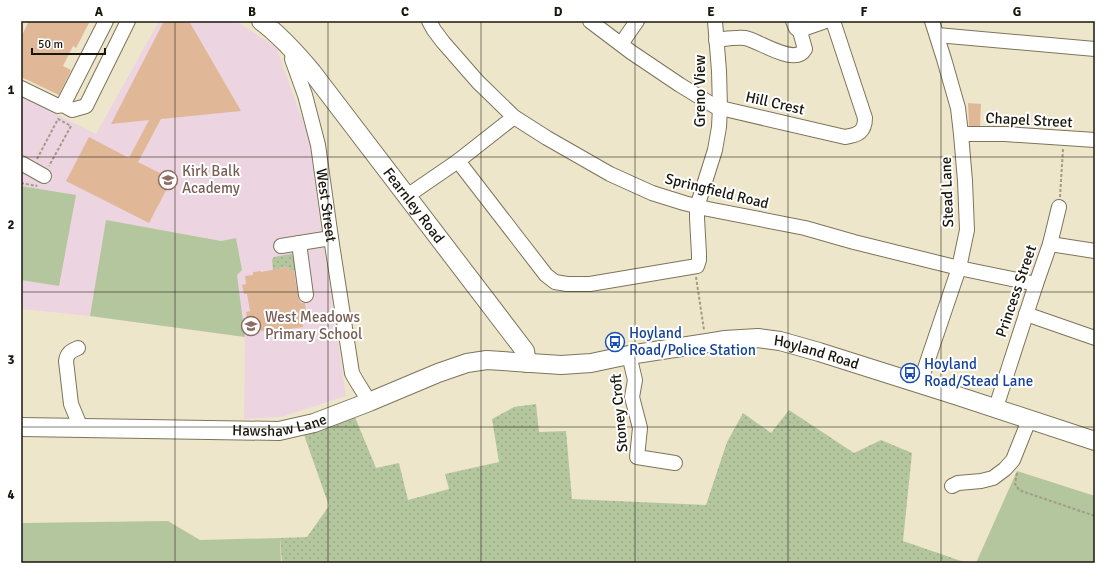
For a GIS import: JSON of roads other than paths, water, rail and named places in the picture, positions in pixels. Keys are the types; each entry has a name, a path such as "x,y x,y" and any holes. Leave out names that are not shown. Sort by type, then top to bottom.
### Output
{"main road":[{"path":"262,21 294,50"},
{"name":"Fearnley Road","path":"294,50 408,196 525,351 527,363"},
{"name":"Hoyland Road","path":"527,363 561,365 591,363 629,355 724,340 758,338 780,341 920,383 1095,441"},
{"name":"Hawshaw Lane","path":"21,427 279,431 314,423 438,373 467,363 487,360 527,363"}],"street":[{"path":"62,105 106,21"},
{"path":"21,88 58,106 62,105 72,110 86,106 128,21"},
{"name":"Springfield Road","path":"429,21 443,42 478,82 514,118 610,174 652,193 697,207 806,228 854,242 959,268 1036,284"},
{"name":"Hill Crest","path":"590,21 680,85 716,107 845,137 856,135 862,130 865,125 865,118 834,21"},
{"path":"621,44 637,21"},
{"name":"Greno View","path":"458,161 546,275 554,282 567,284 590,284 697,266 699,260 697,207 715,150 719,127 719,71 715,21"},
{"path":"797,26 803,29 826,21"},
{"name":"Stead Lane","path":"920,383 959,268 967,230 965,181 958,108 932,21"},
{"path":"716,40 744,38 770,49 793,55 799,54 802,53 804,49 797,26"},
{"path":"937,35 1095,49"},
{"name":"West Street","path":"294,50 292,59 305,95 318,145 352,373 369,402"},
{"path":"408,196 458,161 514,118"},
{"name":"Chapel Street","path":"961,134 1005,134 1095,140"},
{"path":"26,166 44,176"},
{"name":"Princess Street","path":"996,409 1050,244 1059,207"},
{"path":"281,246 331,238"},
{"path":"299,243 306,295"},
{"path":"1050,244 1095,251"},
{"path":"1026,314 1095,338"},
{"path":"78,348 69,353 66,361 71,404 81,428"},
{"name":"Stoney Croft","path":"629,355 635,380 632,397 640,428 637,457 675,463"},
{"path":"952,486 958,483 981,481 993,478 1005,469 1013,460 1029,420"}],"place":[{"name":"Kirk Balk Academy","path":"168,180"},
{"name":"West Meadows Primary School","path":"251,326"},
{"name":"Hoyland Road/Police Station","path":"615,342"},
{"name":"Hoyland Road/Stead Lane","path":"910,373"}]}
